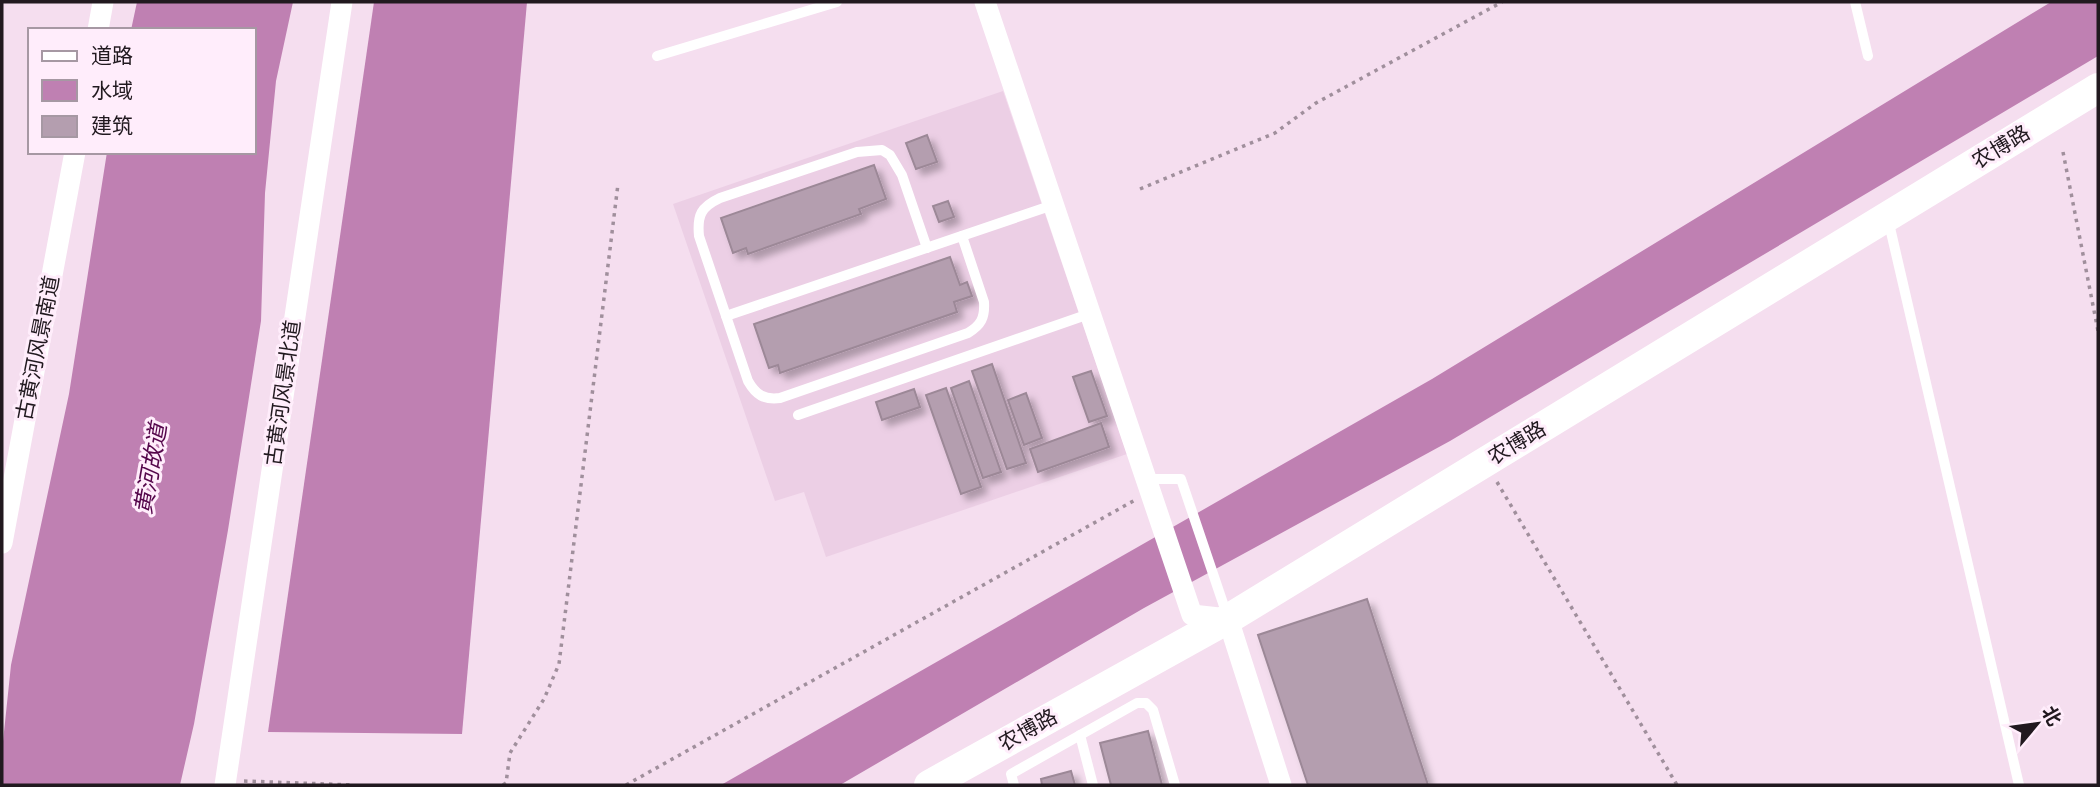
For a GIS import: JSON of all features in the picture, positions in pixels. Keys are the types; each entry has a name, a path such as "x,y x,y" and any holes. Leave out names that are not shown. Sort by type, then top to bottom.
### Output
{"street":[{"path":"98,28 103,2"},
{"name":"古黄河风景北道","path":"225,783 342,2"},
{"path":"985,2 1192,615 1224,607 1281,785"},
{"name":"农博路","path":"929,785 1224,607 1485,462 2098,88"},
{"name":"古黄河风景南道","path":"2,543 75,154"}],"lane":[{"path":"657,57 837,2"},
{"path":"1855,2 1868,56"},
{"path":"927,248 902,175 890,155 882,150 857,152 720,198 708,204 698,223 699,236 748,381 760,396 770,399 780,398 968,333 975,328 985,314 984,302 962,236"},
{"path":"726,316 1053,205"},
{"path":"1888,216 2018,785"},
{"path":"798,415 1089,314"},
{"path":"1147,485 1181,479 1224,607"},
{"path":"1014,785 1011,774 1137,703 1146,703 1153,710 1175,785"},
{"path":"1080,735 1093,785"}],"path":[{"path":"1140,189 1275,133 1316,103 1502,2"},
{"path":"2063,152 2098,331"},
{"path":"503,785 509,771 510,752 544,699 559,664 618,184"},
{"path":"1485,462 1676,785"},
{"path":"626,785 1147,485"},
{"path":"225,783 353,785"}],"shaded area":[{"path":"1003,91 1127,454 826,557 804,492 775,501 673,204"}],"water":[{"name":"黄河故道","path":"137,2 293,2 276,81 265,193 261,321 228,530 194,724 180,785 2,785 2,751 11,665 69,394 107,154 256,154 256,28 131,28"},
{"path":"374,2 527,2 462,734 268,732"},
{"path":"2051,2 2098,2 2098,56 1450,441 1144,608 840,785 721,785 1432,379"}],"building":[{"path":"927,135 937,162 916,169 906,143"},
{"path":"874,165 886,199 859,209 861,214 748,254 746,248 733,253 721,218"},
{"path":"948,201 954,217 939,222 933,206"},
{"path":"950,257 960,285 967,282 972,296 954,302 957,312 780,373 778,365 769,368 754,324"},
{"path":"992,364 1026,463 1007,469 972,371"},
{"path":"1091,371 1107,416 1089,422 1073,377"},
{"path":"969,381 1001,472 983,478 951,388"},
{"path":"946,388 981,487 961,494 926,395"},
{"path":"914,389 920,407 882,420 876,402"},
{"path":"1026,393 1042,438 1024,445 1008,400"},
{"path":"1101,423 1109,447 1038,472 1030,449"},
{"path":"1367,599 1428,785 1308,785 1258,635"},
{"path":"1148,731 1162,785 1111,785 1100,743"},
{"path":"1071,771 1075,785 1042,785 1041,779"}]}
